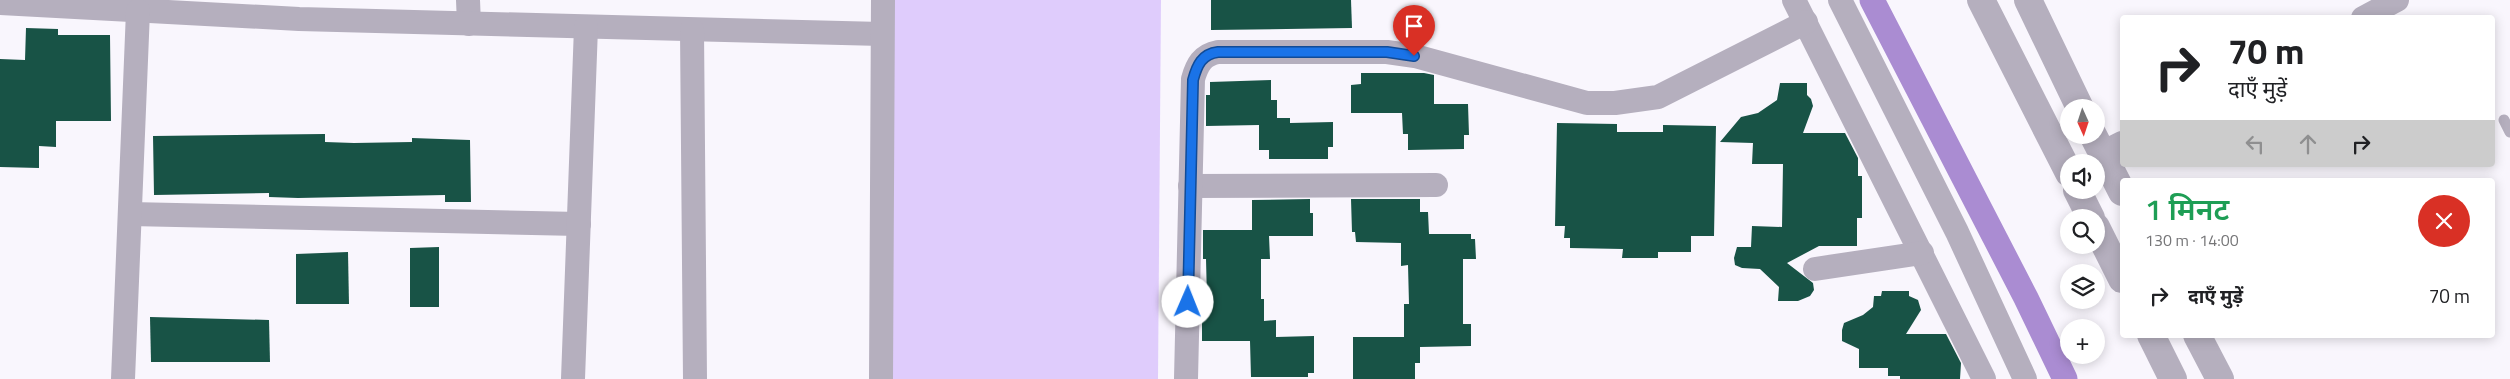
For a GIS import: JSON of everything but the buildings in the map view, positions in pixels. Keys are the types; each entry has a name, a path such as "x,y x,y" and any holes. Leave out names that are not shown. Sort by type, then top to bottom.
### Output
{"street":[{"path":"468,0 469,24"},
{"path":"881,379 883,0"},
{"path":"1794,0 1984,379"},
{"path":"1840,0 1956,232 2025,379"},
{"path":"1981,0 2060,155"},
{"path":"2028,0 2076,99"},
{"path":"2352,0 2360,15"},
{"path":"2368,15 2397,0"},
{"path":"0,3 138,11 299,10 469,24 882,34"},
{"path":"123,379 138,11"},
{"path":"1186,379 1193,80 1199,63 1210,53 1387,52 1452,64 1587,103 1614,103 1658,97 1806,22"},
{"path":"573,379 586,27"},
{"path":"692,30 695,379"},
{"path":"2106,144 2120,186"},
{"path":"1190,186 1436,185"},
{"path":"130,214 579,224"},
{"path":"2105,246 2120,275"},
{"path":"1815,269 1922,253"},
{"path":"2152,338 2173,379"},
{"path":"2199,338 2220,379"}],"lane":[{"path":"2504,120 2510,132"}],"shaded area":[{"path":"889,0 1161,0 1158,379 887,379"}],"waterway":[{"path":"1872,0 2026,298 2065,379"}],"route":[{"path":"1188,302 1193,80 1195,71 1205,56 1218,52 1387,52 1414,56"}]}
